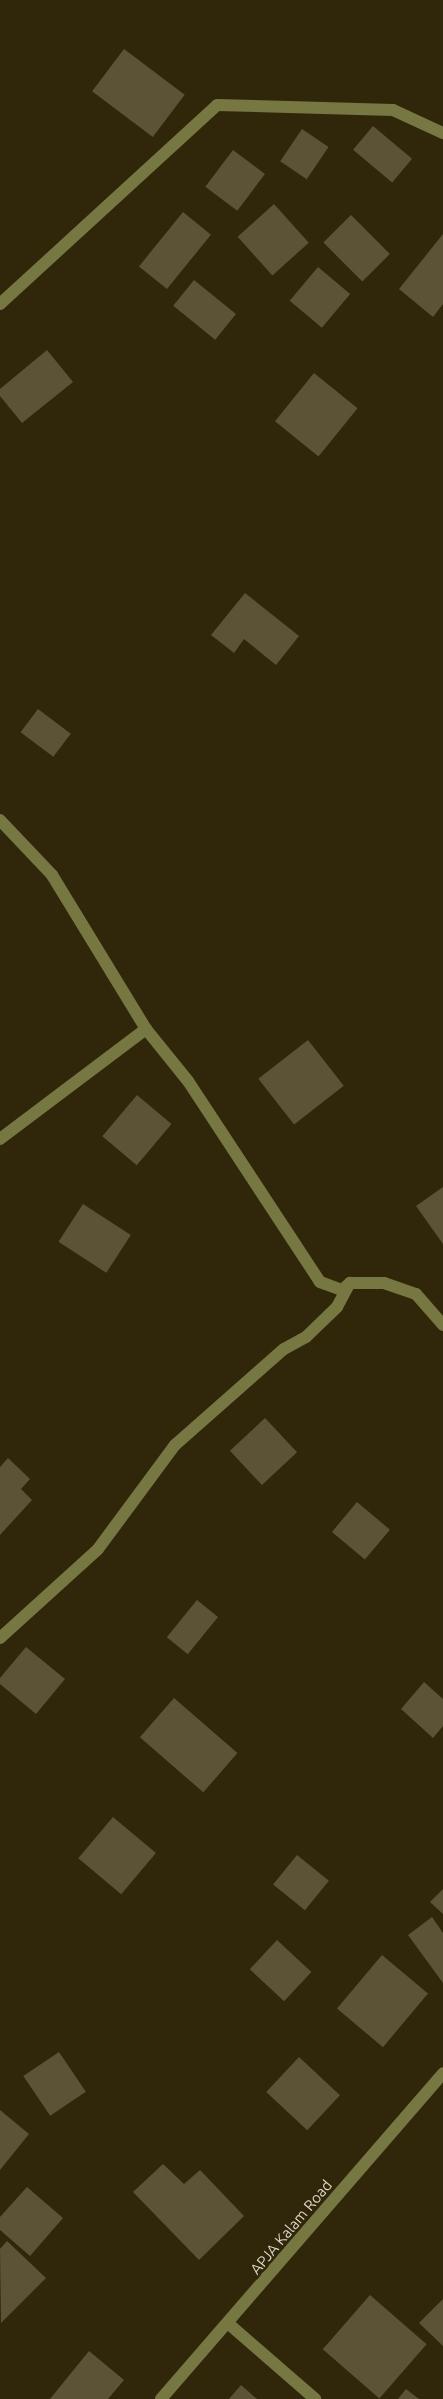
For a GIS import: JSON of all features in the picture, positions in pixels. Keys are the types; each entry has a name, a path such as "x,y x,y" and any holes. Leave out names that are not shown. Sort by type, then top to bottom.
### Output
{"street":[{"path":"0,304 217,104 393,110 443,133"},
{"path":"0,820 52,875 146,1029 188,1081 320,1282 342,1290 350,1284 384,1283 416,1294 443,1325"},
{"path":"0,1139 146,1029"},
{"path":"0,1638 98,1549 175,1445 284,1349 306,1337 338,1306 350,1284"},
{"name":"APJA Kalam Road","path":"162,2399 230,2325 443,2072"},
{"path":"230,2325 315,2399"}],"building":[{"path":"124,49 185,95 153,137 92,91"},
{"path":"373,126 412,159 392,183 353,150"},
{"path":"302,129 329,147 307,179 280,161"},
{"path":"233,150 265,174 237,211 205,187"},
{"path":"274,204 309,243 272,275 238,237"},
{"path":"183,212 211,235 167,289 139,266"},
{"path":"351,215 390,254 362,281 323,243"},
{"path":"443,234 443,304 433,317 399,289"},
{"path":"318,267 350,294 322,328 290,301"},
{"path":"194,280 236,314 215,340 173,306"},
{"path":"47,350 73,382 22,423 0,396 0,389"},
{"path":"314,373 358,408 319,456 275,421"},
{"path":"245,593 299,636 276,665 244,639 234,653 211,635"},
{"path":"38,709 71,734 53,757 21,732"},
{"path":"308,1040 344,1086 294,1124 258,1079"},
{"path":"137,1095 171,1124 137,1165 102,1136"},
{"path":"443,1187 443,1244 416,1206"},
{"path":"83,1204 131,1235 106,1273 58,1242"},
{"path":"265,1418 297,1452 262,1485 230,1451"},
{"path":"8,1458 30,1479 21,1489 32,1500 0,1535 0,1467"},
{"path":"357,1502 390,1530 365,1560 332,1532"},
{"path":"197,1600 218,1617 188,1654 167,1637"},
{"path":"26,1647 65,1679 36,1714 0,1684 0,1678"},
{"path":"424,1682 443,1699 443,1726 433,1738 401,1709"},
{"path":"174,1698 237,1753 203,1792 140,1737"},
{"path":"113,1817 156,1853 121,1894 78,1858"},
{"path":"297,1855 329,1881 305,1910 273,1885"},
{"path":"443,1889 443,1914 430,1902"},
{"path":"432,1917 443,1933 443,1983 408,1935"},
{"path":"277,1940 311,1972 284,2001 250,1969"},
{"path":"382,1955 428,1994 383,2047 337,2009"},
{"path":"59,2052 86,2092 50,2116 23,2076"},
{"path":"299,2057 340,2095 307,2130 266,2092"},
{"path":"0,2110 29,2134 0,2170"},
{"path":"163,2164 184,2184 200,2170 244,2216 199,2260 133,2192"},
{"path":"27,2187 63,2218 30,2256 0,2230 0,2217"},
{"path":"7,2241 46,2278 1,2323 0,2249"},
{"path":"370,2295 427,2344 379,2399 323,2349"},
{"path":"443,2299 443,2346 419,2323"},
{"path":"89,2351 124,2380 108,2399 50,2399"},
{"path":"241,2385 257,2399 229,2399"},
{"path":"406,2389 419,2399 398,2399"}]}
